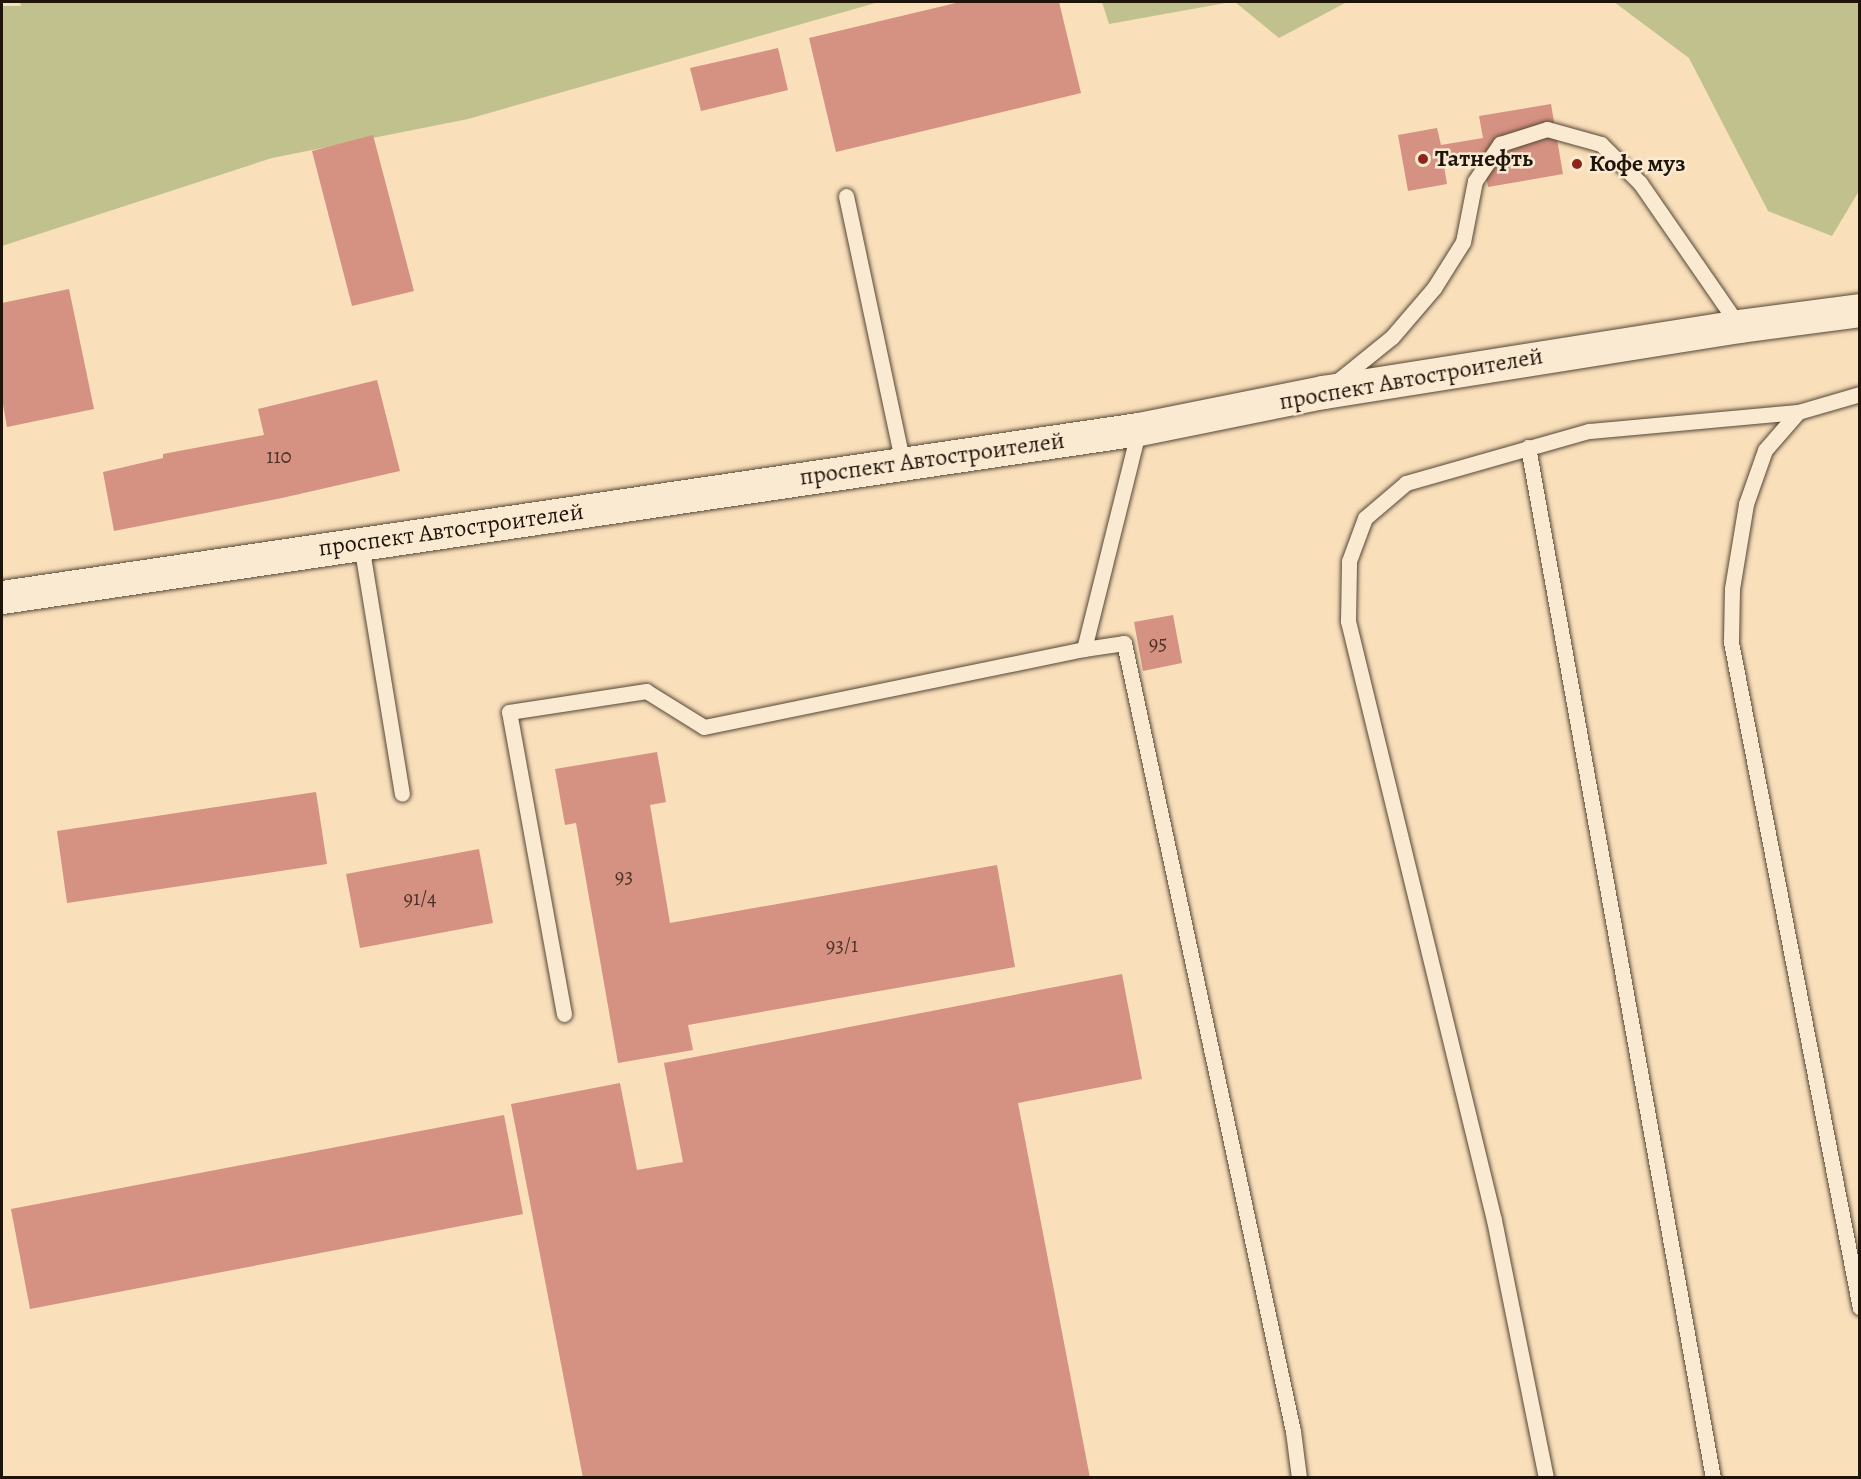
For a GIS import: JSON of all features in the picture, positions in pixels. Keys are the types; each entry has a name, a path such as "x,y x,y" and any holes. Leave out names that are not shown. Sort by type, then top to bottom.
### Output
{"main road":[{"name":"проспект Автостроителей","path":"2,597 1139,429 1323,392 1860,309"}],"lane":[{"path":"1323,392 1392,337 1434,288 1463,242 1475,181 1500,144 1547,129 1601,144 1640,183 1739,326"},
{"path":"846,196 903,464"},
{"path":"1546,1478 1494,1220 1348,621 1349,561 1365,518 1406,483 1589,431 1798,412 1860,394"},
{"path":"1798,412 1765,450 1746,504 1732,590 1731,642 1860,1308"},
{"path":"1084,649 1139,429"},
{"path":"1528,447 1713,1478"},
{"path":"361,544 402,794"},
{"path":"564,1014 509,712 646,691 704,727 1084,649 1124,643 1293,1431 1299,1478"}],"green space":[{"path":"20,2 879,2 468,119 272,158 2,246 2,6 21,6"},
{"path":"1102,2 1231,2 1109,24"},
{"path":"1235,2 1347,2 1279,38"},
{"path":"1614,2 1859,2 1859,191 1832,236 1768,211 1689,58"}],"building":[{"path":"960,2 1059,2 1081,93 836,152 809,38"},
{"path":"778,48 788,90 701,111 690,68"},
{"path":"1551,104 1563,174 1488,187 1482,153 1443,160 1447,184 1408,191 1398,135 1437,128 1441,145 1483,138 1479,116"},
{"path":"373,135 414,291 352,306 312,151"},
{"path":"69,289 94,409 7,427 2,399 2,303"},
{"path":"377,380 400,471 282,498 114,531 103,472 163,458 163,454 264,435 258,409"},
{"path":"1173,615 1182,663 1143,671 1134,622"},
{"path":"657,752 666,802 650,805 670,923 997,865 1015,967 688,1025 693,1050 618,1063 576,823 565,825 555,769"},
{"path":"316,792 327,864 67,903 57,831"},
{"path":"479,849 493,923 360,948 346,874"},
{"path":"1122,974 1142,1079 1018,1103 1090,1478 583,1478 511,1104 620,1083 637,1170 683,1162 664,1063"},
{"path":"504,1115 523,1214 30,1309 11,1209"}],"place":[{"name":"Татнефть","path":"1423,159"},
{"name":"Кофе муз","path":"1577,164"}]}
